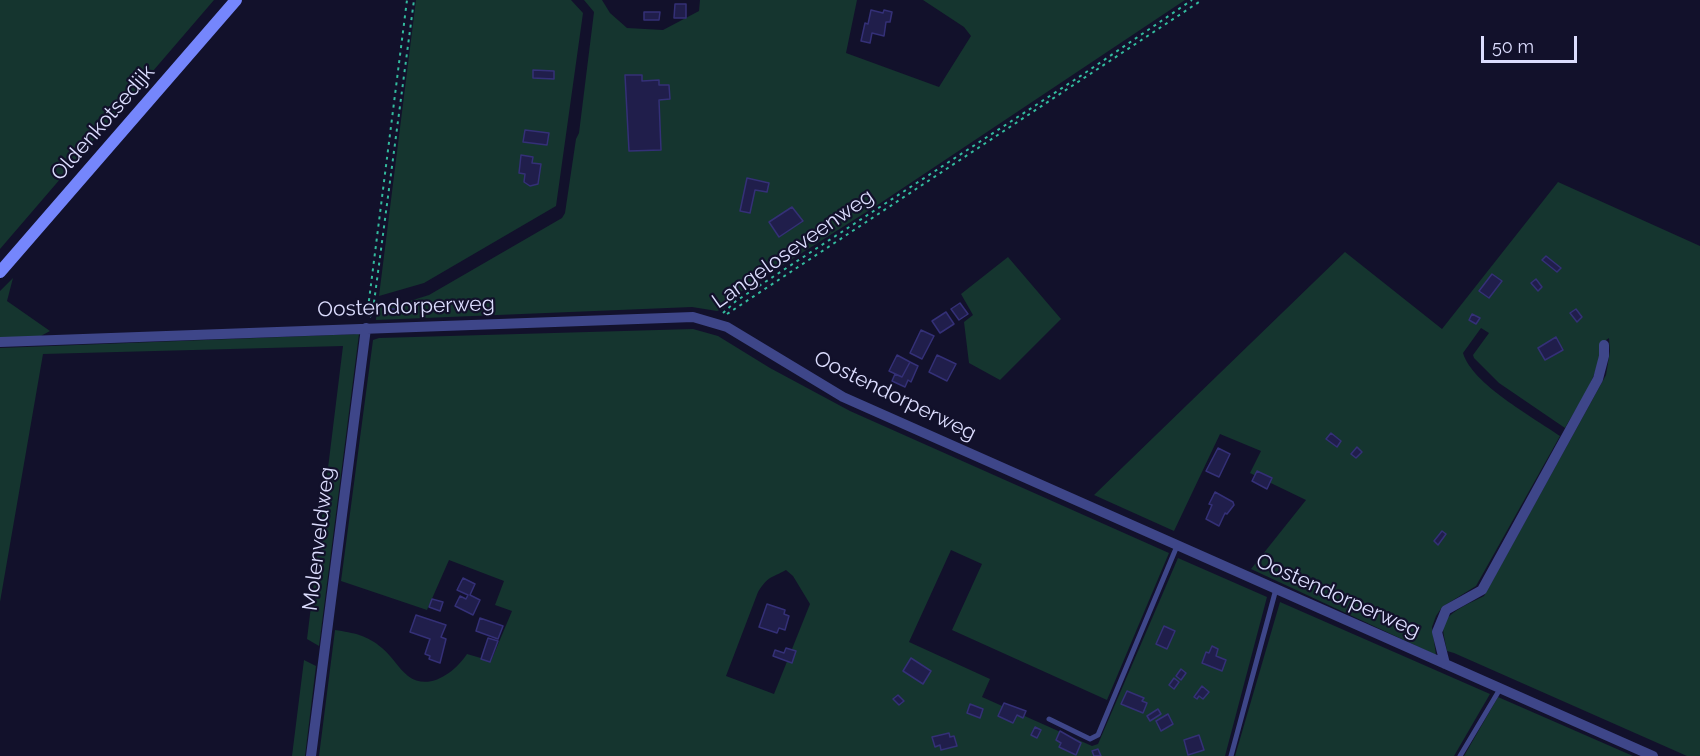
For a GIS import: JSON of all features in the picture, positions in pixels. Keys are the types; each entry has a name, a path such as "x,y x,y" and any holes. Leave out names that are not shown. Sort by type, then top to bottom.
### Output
{"street":[{"name":"Oldenkotsedijk","path":"0,272 236,0"},
{"name":"Oostendorperweg","path":"0,342 693,316 714,321 843,398 1653,756"},
{"name":"Molenveldweg","path":"311,756 366,328"},
{"path":"1445,664 1437,632 1446,610 1482,590 1598,379 1604,356 1604,345"}],"lane":[{"path":"1049,719 1090,738 1098,735 1177,546"},
{"path":"1231,756 1276,589"},
{"path":"1460,756 1500,688"}],"path":[{"path":"366,328 407,0"},
{"path":"366,328 373,310 414,0"},
{"name":"Langeloseveenweg","path":"714,321 736,301 1072,82 1192,0"},
{"name":"Langeloseveenweg","path":"714,321 1202,0"}],"green space":[{"path":"0,0 214,0 0,249"},
{"path":"416,0 571,0 583,13 556,206 424,283 379,296"},
{"path":"584,0 602,0 610,13 627,28 663,30 699,11 700,0 857,0 846,53 939,87 971,36 964,27 923,0 1185,0 879,204 720,305 725,308 717,311 692,307 376,320 377,308 397,305 429,295 562,218 565,213 576,139 579,133 594,12"},
{"path":"1558,182 1700,246 1700,756 1687,756 1447,651 1443,630 1445,622 1460,608 1484,596 1606,375 1610,351 1609,338 1600,344 1593,377 1565,428 1499,383 1474,358 1473,355 1489,333 1481,328 1463,353 1469,365 1491,388 1560,436 1476,586 1442,607 1436,616 1432,627 1436,655 1251,569 1306,500 1250,473 1261,451 1220,434 1174,531 1094,495 1345,252 1442,329"},
{"path":"1008,257 1061,319 1000,380 969,363 964,322 973,315 961,294"},
{"path":"13,278 7,301 50,331 39,337 0,339 0,291"},
{"path":"693,329 718,336 770,368 850,411 1169,553 1107,700 952,630 982,564 951,550 909,642 990,679 982,697 1092,746 1098,744 1178,558 1267,597 1225,756 319,756 335,630 366,637 386,651 408,676 424,682 433,681 449,673 467,654 491,661 512,611 495,605 504,581 449,560 427,610 341,581 373,340","holes":["786,570 793,576 810,604 774,694 726,676 758,592 767,580"]},
{"path":"359,334 319,646 307,639 343,346 43,354 0,602 0,348"},
{"path":"1280,602 1490,694 1454,756 1235,756"},
{"path":"304,660 316,666 305,756 292,756"},
{"path":"1498,697 1633,756 1464,756"}],"building":[{"path":"675,4 686,4 686,18 674,18"},
{"path":"871,10 883,13 884,10 892,12 890,22 886,22 884,36 872,33 870,43 861,41"},
{"path":"644,12 660,12 659,20 644,20"},
{"path":"533,70 554,71 554,79 533,78"},
{"path":"625,75 642,75 642,81 659,80 659,85 669,85 670,99 659,100 661,150 629,151"},
{"path":"525,130 549,133 547,145 523,142"},
{"path":"521,155 533,157 532,163 541,164 538,184 530,186 524,182 525,174 519,173"},
{"path":"747,178 769,183 767,192 755,190 750,213 740,211"},
{"path":"792,207 803,221 779,237 769,222"},
{"path":"1546,256 1561,268 1557,272 1542,260"},
{"path":"1492,274 1502,281 1489,298 1479,291"},
{"path":"1536,279 1542,287 1538,291 1531,283"},
{"path":"960,303 968,314 959,320 951,309"},
{"path":"389,309 396,309 396,314 389,314"},
{"path":"1576,309 1582,317 1577,322 1570,313"},
{"path":"946,312 954,324 940,333 932,321"},
{"path":"1472,314 1480,318 1476,324 1469,320"},
{"path":"921,330 934,336 922,359 910,353"},
{"path":"1556,337 1563,350 1545,360 1538,348"},
{"path":"897,355 910,362 902,377 889,371"},
{"path":"937,355 956,364 947,381 929,372"},
{"path":"910,362 918,366 911,382 908,380 905,387 892,381 895,374 902,377"},
{"path":"1331,433 1341,441 1337,447 1326,439"},
{"path":"1357,447 1362,452 1356,458 1351,454"},
{"path":"1218,448 1230,454 1219,477 1206,471"},
{"path":"1257,471 1272,478 1267,489 1252,481"},
{"path":"1215,492 1233,502 1234,505 1227,514 1225,513 1219,526 1206,519 1212,505 1209,504"},
{"path":"1442,531 1446,534 1438,545 1434,541"},
{"path":"463,578 475,584 470,595 480,600 473,615 455,606 460,596 466,599 468,595 457,590"},
{"path":"432,599 443,602 440,611 429,607"},
{"path":"767,604 785,610 784,614 789,616 785,630 779,628 777,633 759,627"},
{"path":"416,615 446,625 441,637 446,639 440,663 429,659 430,656 425,654 430,639 410,632"},
{"path":"480,618 503,626 498,639 476,631"},
{"path":"1164,626 1175,631 1167,649 1156,644"},
{"path":"488,638 498,641 490,662 481,659"},
{"path":"1212,646 1218,649 1216,656 1226,660 1222,671 1202,663 1206,652 1209,653"},
{"path":"786,648 796,651 792,663 773,656 775,650 784,653"},
{"path":"911,658 931,671 923,684 903,671"},
{"path":"1181,669 1186,673 1181,680 1176,676"},
{"path":"1174,678 1179,682 1174,689 1169,685"},
{"path":"1202,686 1209,692 1203,699 1199,696 1197,699 1194,697"},
{"path":"1127,691 1144,698 1142,701 1147,703 1143,713 1121,704"},
{"path":"898,695 904,701 899,705 893,699"},
{"path":"1004,703 1026,711 1023,718 1017,715 1013,723 998,716"},
{"path":"970,704 983,709 980,718 967,713"},
{"path":"1158,709 1161,714 1150,721 1147,716"},
{"path":"1168,714 1173,724 1161,731 1156,721"},
{"path":"1035,727 1041,730 1037,738 1031,735"},
{"path":"1060,731 1081,743 1076,755 1059,747 1061,743 1056,740"},
{"path":"949,733 950,737 954,736 957,746 941,750 940,745 935,747 932,737"},
{"path":"1199,735 1204,750 1188,755 1184,740"},
{"path":"1098,749 1101,756 1094,756 1092,751"}]}
